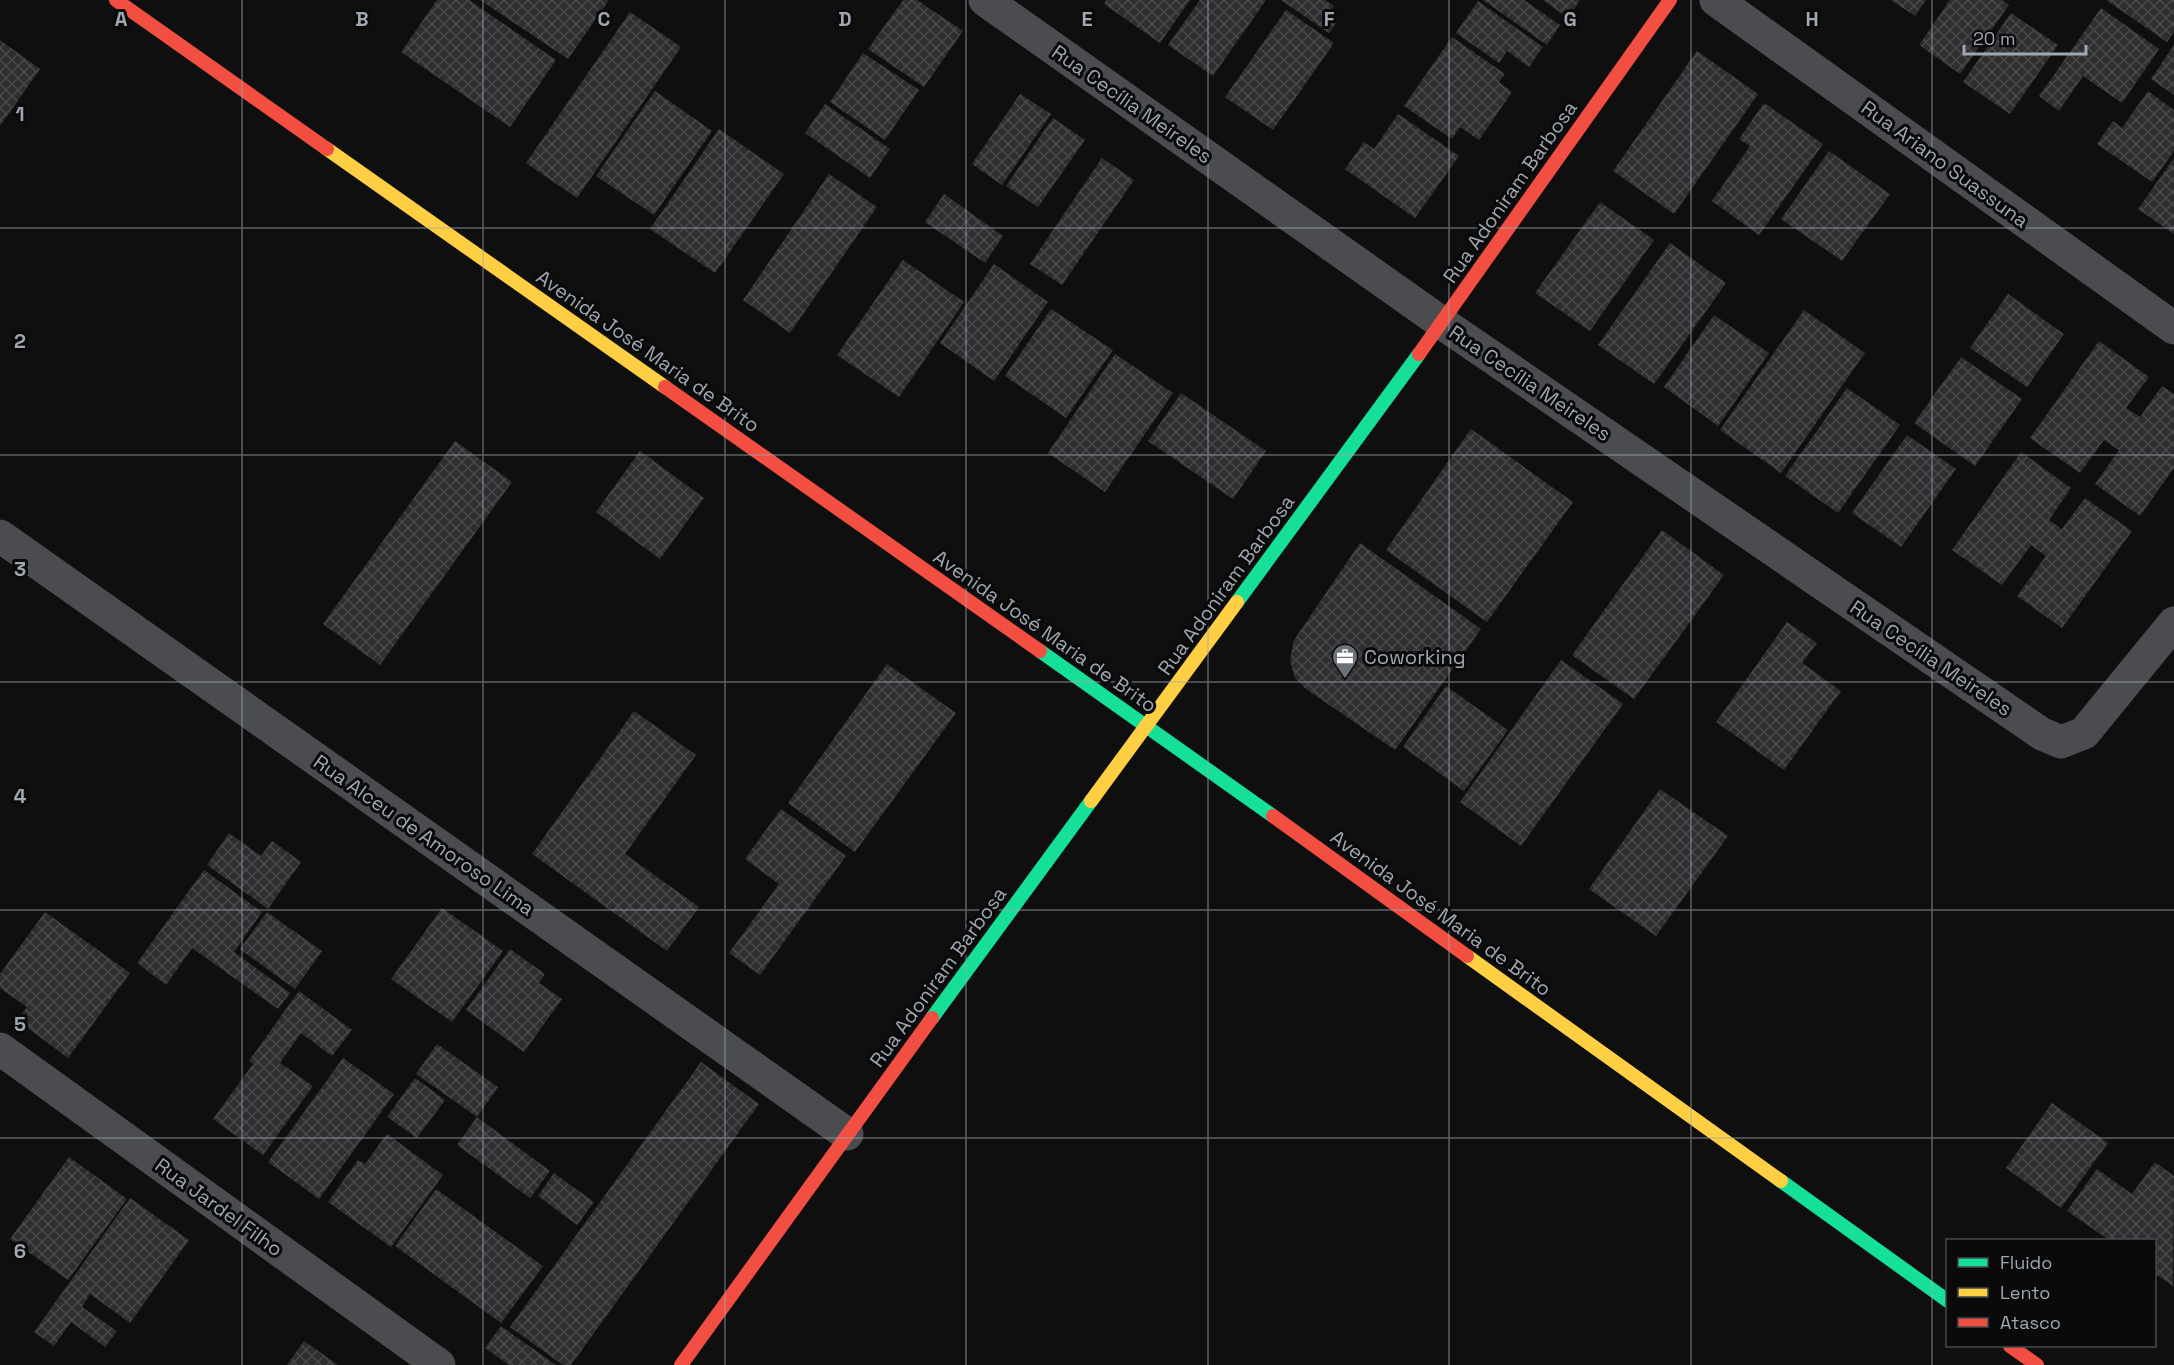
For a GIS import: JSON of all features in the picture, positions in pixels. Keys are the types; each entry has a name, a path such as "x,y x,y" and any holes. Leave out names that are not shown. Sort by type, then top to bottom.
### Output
{"main road":[{"name":"Avenida José Maria de Brito","path":"116,0 1147,726 1946,1300"},
{"name":"Rua Adoniram Barbosa","path":"681,1365 847,1134 1442,323 1670,0"},
{"path":"2011,1347 2037,1365"}],"street":[{"name":"Rua Cecília Meireles","path":"985,0 1442,323 2042,735 2061,742 2084,733 2174,623"},
{"name":"Rua Ariano Suassuna","path":"1716,0 2174,328"},
{"name":"Rua Alceu de Amoroso Lima","path":"0,536 847,1134"},
{"name":"Rua Jardel Filho","path":"0,1049 439,1365"}],"building":[{"path":"437,0 469,0 556,60 510,127 401,52"},
{"path":"480,0 609,0 568,59"},
{"path":"903,0 917,0 963,31 924,87 868,49"},
{"path":"1106,0 1190,0 1160,43 1104,4"},
{"path":"1200,0 1266,0 1213,76 1168,45"},
{"path":"1281,0 1325,0 1334,6 1327,16 1336,23 1329,33"},
{"path":"1483,0 1524,0 1560,25 1547,45"},
{"path":"1543,0 1580,0 1568,18"},
{"path":"1891,0 1926,0 1915,16"},
{"path":"1950,0 2002,0 2009,5 1960,74 1919,45"},
{"path":"2106,0 2174,0 2174,32 2167,42"},
{"path":"1478,1 1543,47 1529,67 1507,51 1499,63 1456,33"},
{"path":"2101,8 2159,49 2122,103 2083,76 2059,111 2039,96"},
{"path":"1286,10 1334,43 1273,130 1225,97"},
{"path":"630,12 681,47 577,198 526,163"},
{"path":"2011,13 2058,45 2010,114 1963,82"},
{"path":"1452,37 1505,74 1499,82 1512,92 1479,140 1460,127 1452,139 1404,106"},
{"path":"0,40 40,69 0,126"},
{"path":"2174,45 2174,95 2151,79"},
{"path":"1697,51 1758,94 1674,214 1613,171"},
{"path":"863,53 919,90 885,140 830,102"},
{"path":"655,91 712,131 654,215 596,176"},
{"path":"2148,91 2174,110 2174,151 2152,182 2097,144 2113,121 2122,128"},
{"path":"1020,94 1051,114 1002,185 972,164"},
{"path":"1764,103 1823,144 1759,235 1712,201 1750,146 1739,139"},
{"path":"825,104 890,149 870,178 805,133"},
{"path":"1398,114 1459,156 1415,218 1345,169 1364,142 1374,149"},
{"path":"1053,118 1085,140 1038,207 1006,186"},
{"path":"719,129 784,174 715,273 650,229"},
{"path":"1829,151 1890,194 1842,261 1781,219"},
{"path":"1102,158 1134,180 1062,285 1030,264"},
{"path":"2174,158 2174,234 2138,209"},
{"path":"829,174 877,207 790,333 743,300"},
{"path":"944,194 1003,236 985,263 925,222"},
{"path":"1600,202 1654,240 1590,331 1535,293"},
{"path":"1670,243 1726,283 1654,384 1598,345"},
{"path":"903,260 964,302 899,397 837,355"},
{"path":"994,264 1048,302 994,381 940,343"},
{"path":"2008,294 2064,334 2027,387 1970,348"},
{"path":"1051,309 1113,350 1066,418 1005,376"},
{"path":"1804,310 1865,353 1781,473 1720,430"},
{"path":"1714,315 1769,353 1718,426 1664,387"},
{"path":"2099,341 2149,377 2126,408 2140,417 2162,386 2174,394 2174,468 2140,516 2095,484 2119,450 2104,440 2080,473 2030,438"},
{"path":"1115,354 1173,393 1105,492 1048,453"},
{"path":"1961,357 2022,399 1975,466 1914,423"},
{"path":"1847,388 1900,425 1838,513 1785,476"},
{"path":"1181,393 1266,451 1233,499 1148,441"},
{"path":"1471,429 1573,502 1487,622 1386,550"},
{"path":"1907,435 1956,469 1901,547 1852,513"},
{"path":"455,441 512,482 380,665 323,624"},
{"path":"640,451 704,498 660,559 596,512"},
{"path":"2021,452 2071,488 2049,520 2062,529 2085,498 2132,531 2062,628 2017,596 2046,556 2031,545 2002,585 1952,550"},
{"path":"1662,530 1724,575 1634,699 1572,655"},
{"path":"1360,543 1481,629 1395,750 1306,689 1295,678 1290,660 1294,640"},
{"path":"1787,622 1817,643 1802,663 1841,691 1784,770 1716,722"},
{"path":"1561,660 1623,704 1521,846 1460,802"},
{"path":"887,664 956,713 855,852 788,803"},
{"path":"1446,686 1508,730 1464,791 1403,747"},
{"path":"634,711 696,755 625,854 699,907 667,951 532,854"},
{"path":"1660,789 1728,836 1656,936 1589,889"},
{"path":"781,809 846,856 760,975 729,953 779,884 745,859"},
{"path":"229,833 261,856 272,841 301,862 268,909 207,865"},
{"path":"204,870 262,912 234,952 290,993 278,1009 192,948 166,985 137,963"},
{"path":"442,908 503,951 452,1022 391,979"},
{"path":"45,912 130,973 68,1058 17,1020 27,1007 0,988 0,974"},
{"path":"267,912 322,951 295,989 240,949"},
{"path":"510,949 545,974 539,983 562,999 524,1052 466,1010"},
{"path":"299,991 352,1030 332,1056 301,1033 280,1063 313,1086 263,1155 213,1119 253,1064 249,1061"},
{"path":"437,1044 498,1087 477,1117 416,1074"},
{"path":"343,1058 394,1094 319,1199 268,1162"},
{"path":"701,1062 759,1104 571,1365 563,1365 510,1327"},
{"path":"415,1078 445,1100 417,1138 387,1117"},
{"path":"2052,1103 2108,1143 2061,1208 2006,1168"},
{"path":"477,1117 550,1171 530,1198 457,1145"},
{"path":"387,1134 443,1175 391,1247 328,1202 358,1160 365,1164"},
{"path":"69,1157 127,1199 68,1280 10,1239"},
{"path":"2155,1162 2174,1176 2173,1286 2156,1274 2156,1239 2108,1239 2067,1211 2097,1169 2132,1194"},
{"path":"554,1173 594,1202 577,1225 538,1196"},
{"path":"436,1189 543,1266 501,1323 395,1246"},
{"path":"130,1198 189,1240 130,1323 90,1294 82,1307 117,1331 105,1347 71,1322 54,1346 34,1332"},
{"path":"501,1326 556,1365 509,1365 485,1348"},
{"path":"304,1341 338,1365 287,1365"}],"traffic: fast":[{"path":"1237,602 1419,354"},
{"path":"1040,651 1273,816"},
{"path":"932,1018 1091,801"},
{"path":"1781,1181 1946,1300"}],"traffic: slow":[{"path":"327,149 665,387"},
{"path":"1091,801 1237,602"},
{"path":"1467,956 1781,1181"}],"traffic: jam":[{"path":"116,0 327,149"},
{"path":"1419,354 1670,0"},
{"path":"665,387 1040,651"},
{"path":"1273,816 1467,956"},
{"path":"681,1365 932,1018"},
{"path":"2011,1347 2037,1365"}],"place":[{"name":"Coworking","path":"1345,680"}]}
